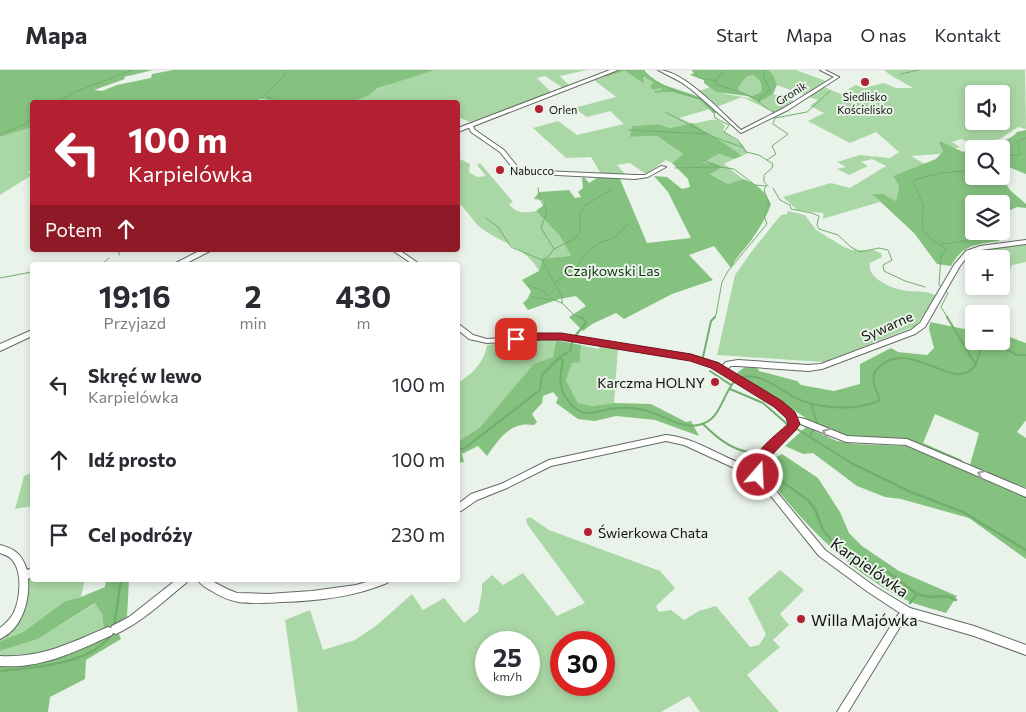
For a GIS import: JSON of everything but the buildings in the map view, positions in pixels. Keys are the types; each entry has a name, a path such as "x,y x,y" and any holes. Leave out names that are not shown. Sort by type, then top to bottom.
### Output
{"main road":[{"path":"460,129 615,70"},
{"path":"182,262 204,252"},
{"path":"0,348 30,334"}],"street":[{"name":"Gronik","path":"660,70 671,75 710,101 722,116 740,132 786,109 837,77 822,70"},
{"path":"470,126 473,131 502,151 519,171 635,177 646,176 663,167"},
{"name":"Sywarne","path":"718,367 738,363 808,368 822,366 913,332 923,325 948,284 957,265 970,251 1026,242"},
{"path":"398,252 413,262"},
{"path":"460,328 470,336 487,341 558,336 691,358 718,367 744,382 786,410 793,419 794,424 760,459 757,472 736,465 678,439 666,438 549,463 504,486 474,497 460,507"},
{"path":"793,419 846,439 907,442 1026,492"},
{"name":"Karpielówka","path":"757,472 760,480 779,500 822,553 871,588 908,612 974,631 1026,650"},
{"path":"0,548 8,550 15,555 23,577 23,596 18,613 9,627 0,634"},
{"path":"23,577 30,573"},
{"path":"0,661 25,661 44,657 112,631 132,620 180,582"},
{"path":"205,582 227,594 258,598 280,598 360,590 379,582"},
{"path":"842,712 900,619 908,612"}],"green space":[{"path":"0,70 153,70 124,77 125,79 94,90 102,91 117,85 151,78 152,74 173,70 435,70 378,88 369,95 356,100 30,100 30,128 0,137"},
{"path":"435,70 587,70 560,76 570,86 563,88 545,76 537,78 551,92 470,122 460,118 460,100 355,100 392,83"},
{"path":"620,70 644,70 651,78 660,83 702,99 711,105 717,113 713,113 700,100 672,92 656,93 654,91 662,90 660,88 653,90 650,87 653,82 644,77 643,83 625,71 605,77 602,76"},
{"path":"693,70 769,70 774,76 777,85 773,94 761,101 757,101 747,96 716,92 704,83 704,80 690,75 694,73","holes":["753,75 761,84 761,92 752,96 740,92 738,88 746,77"]},
{"path":"769,70 796,70 826,81 805,95 777,85 774,76"},
{"path":"884,70 1025,70 1026,129 1018,127 1000,139 995,140 965,141 961,139 952,142 960,147 954,149 940,141 939,143 943,151 940,154 911,156 925,164 893,176 899,186 896,201 883,194 873,194 880,202 822,219 824,215 822,213 797,210 783,197 831,183 850,188 886,166 872,159 861,162 868,166 849,175 837,169 846,167 837,162 860,155 890,158 899,152 876,132 850,143 808,121 824,113 810,106 818,100 806,96 821,86 849,97 856,94 848,89 856,85 863,88 884,83 896,88 913,88"},
{"path":"625,71 643,83 642,78 644,77 654,82 650,87 653,90 660,88 663,90 656,93 672,92 701,100 710,109 679,118 692,123 670,128 658,124 632,126 630,137 657,136 683,154 672,163 666,160 646,174 630,163 617,165 627,176 601,174 591,157 566,158 533,128 558,121 577,135 624,124 610,111 587,117 574,108 616,97 594,80"},
{"path":"753,75 760,82 761,92 752,96 740,92 738,88 746,77"},
{"path":"710,87 726,94 745,97 757,101 773,94 795,102 776,113 742,97 717,107 697,92"},
{"path":"713,120 721,122 725,126 723,131 742,144 748,153 742,156 692,123"},
{"name":"Czajkowski Las","path":"692,123 742,156 734,159 719,154 702,163 712,163 723,167 710,174 728,184 743,179 752,183 763,191 771,204 758,231 731,268 714,246 689,255 713,280 672,294 624,319 616,313 592,324 583,331 569,317 586,306 576,296 559,299 528,310 523,303 531,291 522,280 539,271 543,259 571,256 559,235 536,211 544,205 542,200 534,199 539,192 569,190 575,198 581,197 578,192 583,188 582,178 584,177 589,183 600,176 620,179 647,243 691,238 668,192 654,176 667,177 682,189 690,187 688,179 672,163 683,154 657,136 630,137 632,126 658,124 670,128"},
{"path":"30,128 30,170 28,172 30,176 0,195 0,137"},
{"path":"1026,130 1026,174 1010,168 1010,140 1005,140 1017,132"},
{"path":"940,141 965,151 965,185 1007,185 1026,204 1026,208 1017,207 1010,210 1010,195 965,195 965,240 999,241 965,249 951,266 937,264 914,233 872,194 883,194 896,201 899,186 893,176 936,159 943,151 939,143"},
{"path":"719,154 734,159 724,164 743,179 728,184 709,173 722,168 701,163"},
{"path":"460,159 470,164 469,172 477,177 486,176 477,165 480,163 513,202 509,204 515,210 524,212 536,211 559,235 571,256 539,271 527,256 481,228 460,205"},
{"path":"788,211 805,215 816,230 844,247 852,250 873,250 881,253 882,257 870,263 870,269 872,274 883,283 902,290 926,292 936,296 916,326 824,362 717,355 735,275 781,215 787,214"},
{"path":"1026,244 1026,262 1012,265 1010,270 1010,250 981,249"},
{"path":"930,322 965,329 965,350 1010,350 1010,337 1026,343 1026,420 1017,432 1026,438 1026,488 970,465 979,433 935,414 923,443 962,460 962,462 909,441 850,437 818,426 737,373 745,367 757,368 759,371 797,381 801,385 834,391 860,384 860,364 891,348 898,352 927,355 934,348 929,329"},
{"path":"535,339 556,340 553,357 534,365 480,427 460,441 460,382 477,367 487,345"},
{"path":"556,340 581,345 580,362 572,363 566,380 578,403 592,406 614,403 651,404 686,422 691,421 699,436 655,420 616,416 595,421 578,419 556,403 558,398 553,392 543,396 542,403 532,414 537,422 534,425 526,424 512,429 501,438 487,456 478,446 462,454 464,462 460,463 460,441 480,427 534,364 553,357"},
{"path":"581,345 598,349 601,346 618,348 614,403 592,406 578,403 566,380 572,362 580,362"},
{"path":"806,427 837,441 856,444 906,446 1026,496 1026,559 969,518 901,499 885,497 857,486 813,453 803,454 785,446"},
{"path":"782,454 818,478 840,512 849,533 862,546 899,571 957,596 946,613 918,605 882,586 844,559 810,527 765,474 770,461"},
{"path":"30,474 30,506 15,509 24,476"},
{"path":"530,517 549,530 660,571 675,588 656,606 659,612 671,610 684,620 699,611 716,606 750,647 759,645 766,634 748,598 780,570 804,590 780,614 789,625 773,640 780,647 747,675 779,712 700,712 689,696 661,712 298,712 285,620 310,610 323,650 355,640 377,625 412,594 423,610 444,598 464,623 478,612 482,584 492,575 503,585 523,573 557,616 585,603 527,524 526,519"},
{"path":"30,576 30,582 85,582 81,597 65,601 23,632 0,641 0,637 28,595 27,578"},
{"path":"106,582 129,582 127,617 104,630 102,614 95,603 38,639 0,651 0,641 23,632 65,601 81,597 105,587"},
{"path":"96,603 102,614 104,630 42,654 5,657 0,655 0,651 38,639"},
{"path":"117,630 121,639 86,660 85,679 50,697 48,712 0,712 0,665"}],"waterway":[{"path":"60,100 68,97 72,93 133,70"},
{"path":"274,100 265,95 285,75 286,70"},
{"path":"643,70 663,85 704,100"},
{"path":"692,70 699,78 716,81"},
{"path":"716,81 724,70"},
{"path":"759,102 760,98 770,90 764,77 764,70"},
{"path":"901,74 919,70"},
{"path":"716,81 716,84 743,93 759,102"},
{"path":"767,160 776,154 772,146 788,134 773,124 775,118 807,112 830,91"},
{"path":"759,102 774,112 770,115 772,117"},
{"path":"713,108 715,118 729,125 724,132 738,140 746,152 759,155 773,164 772,168 764,175 764,182 768,186"},
{"path":"665,112 716,138 742,147"},
{"path":"0,134 30,120"},
{"path":"629,130 707,134"},
{"path":"1010,156 1020,155 1018,141 1026,138"},
{"path":"703,160 720,167 734,169 755,185 766,186 764,190 769,203 764,216 767,224 728,271 722,282 716,315 713,318"},
{"path":"675,168 719,167"},
{"path":"948,318 941,307 948,293 939,285 941,255 946,252 945,248 930,238 922,229 923,204 913,183 914,180 941,173 965,171"},
{"path":"538,188 540,199 547,211 541,228 554,249"},
{"path":"773,188 780,200 790,205 791,209 819,216 817,225 819,229 838,235 851,247 860,252 879,248 888,250 892,260 883,265 884,271 905,281 925,287"},
{"path":"554,249 576,238 580,230 580,212 585,205 611,190"},
{"path":"486,218 498,227 511,247 542,260"},
{"path":"555,282 574,272 583,256 599,243 614,238 628,224"},
{"path":"942,244 967,240"},
{"path":"542,260 549,256 554,249"},
{"path":"104,262 109,258"},
{"path":"542,260 562,297 562,303"},
{"path":"0,278 30,272"},
{"path":"527,285 543,291 552,299 562,303"},
{"path":"532,297 552,300"},
{"path":"562,303 574,315 583,318"},
{"path":"579,317 583,318"},
{"path":"703,357 711,321 715,317"},
{"path":"740,378 756,377 771,383 800,400 819,405 840,408 871,404 880,400 873,378 874,374 880,366 889,360 907,358 956,374 967,372 976,365 947,317"},
{"path":"575,336 586,323 583,318"},
{"path":"976,364 982,348 990,341 1017,355 1026,355"},
{"path":"560,357 570,351 572,342"},
{"path":"460,449 465,448 540,390 542,375 560,357"},
{"path":"560,357 563,361 560,380 563,393 576,409 585,413 613,408 640,409 680,424 695,426 709,421 714,416 731,385"},
{"path":"710,371 731,385"},
{"path":"731,385 736,380"},
{"path":"730,389 763,403 787,424"},
{"path":"810,436 817,423 811,404"},
{"path":"703,424 716,436 737,449 762,453"},
{"path":"797,429 853,464 911,492"},
{"path":"771,456 775,461 779,480 797,492"},
{"path":"795,491 808,500 815,509 823,530 839,549 884,569 917,594 929,597 947,596 956,600"},
{"path":"908,491 963,512 1026,550"},
{"path":"114,627 121,582"},
{"path":"910,603 916,595"},
{"path":"0,671 46,666 78,658 104,643 113,632"}],"place":[{"name":"Siedlisko Kościelisko","path":"865,82"},
{"name":"Orlen","path":"539,109"},
{"name":"Nabucco","path":"500,170"},
{"name":"Karczma HOLNY","path":"715,382"},
{"name":"Świerkowa Chata","path":"588,532"},
{"name":"Willa Majówka","path":"801,619"}],"route":[{"path":"516,339 539,336 561,337 691,358 715,365 778,404 793,419 794,424 788,432 760,459 758,475"}]}
